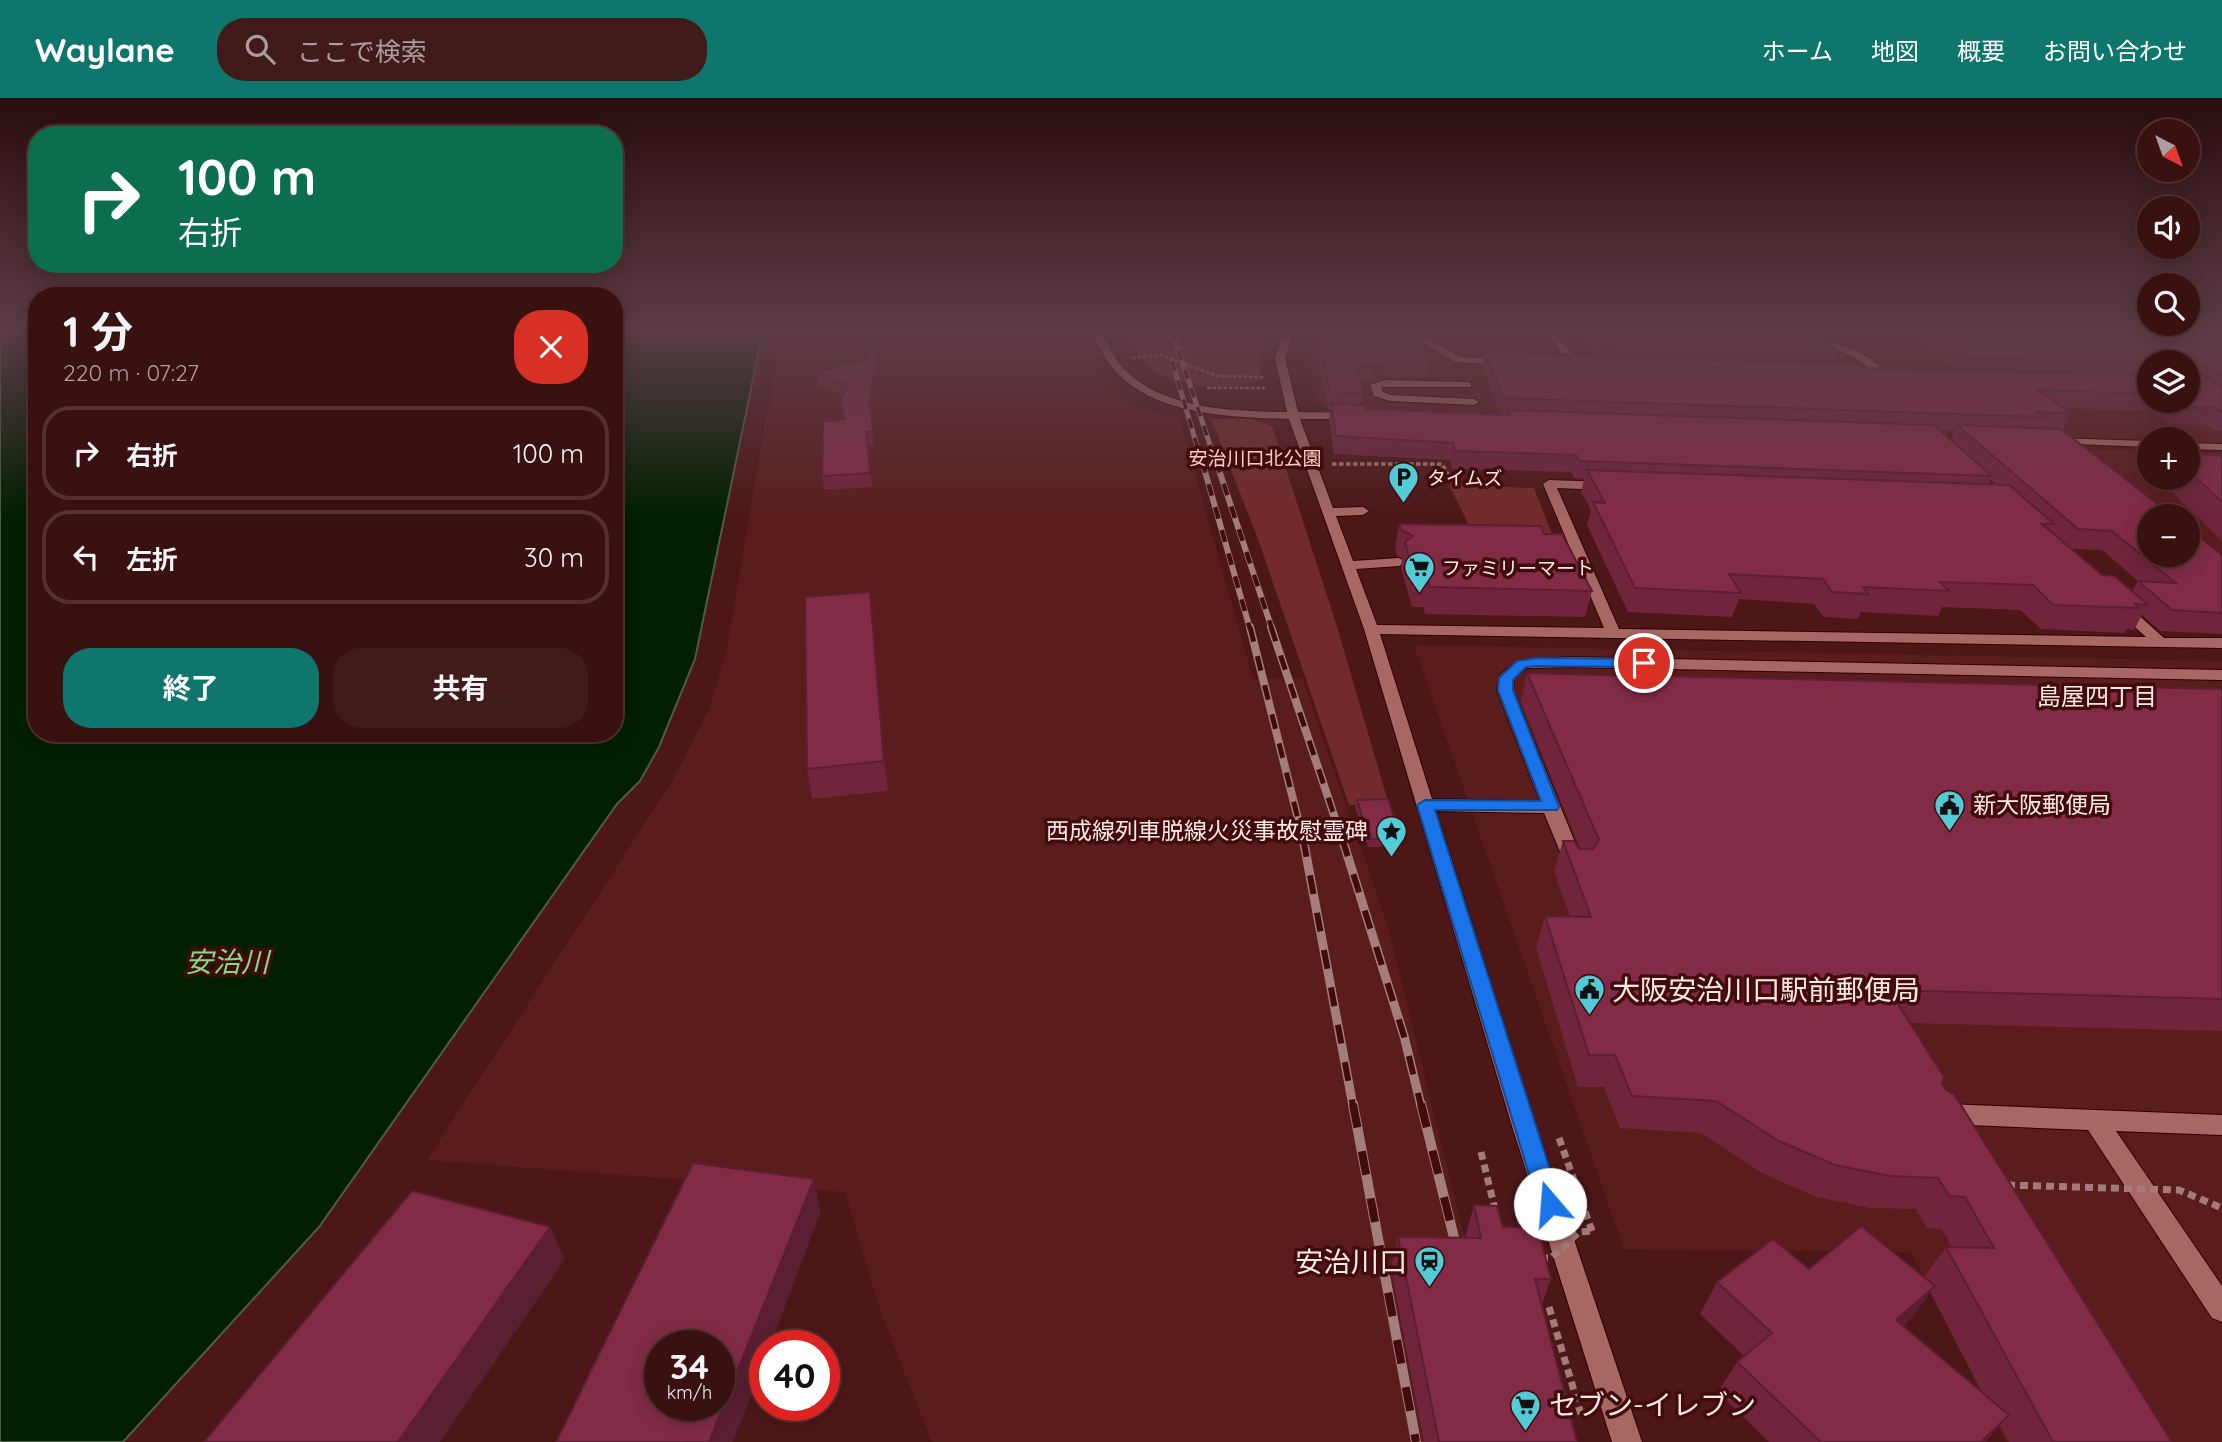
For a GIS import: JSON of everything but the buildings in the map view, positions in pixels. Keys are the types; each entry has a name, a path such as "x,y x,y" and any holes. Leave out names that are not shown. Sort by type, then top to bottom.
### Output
{"street":[{"path":"1154,394 1207,408 1364,417"},
{"path":"1288,394 1292,414 1371,629 1524,1126 1627,1442"},
{"path":"1378,394 1390,398 1476,406 1471,394"},
{"path":"2040,440 2137,444"},
{"path":"2200,446 2222,447"},
{"path":"1613,631 1549,484 1618,487"},
{"path":"1328,512 1363,511"},
{"path":"1348,565 1399,562"},
{"path":"2108,595 2159,642"},
{"path":"1371,629 2222,643"},
{"path":"1559,631 1570,662"},
{"path":"1577,872 1505,690 1506,678 1522,664 1570,662 2215,675 2222,688"},
{"path":"1425,805 1551,807"},
{"path":"1936,1114 2222,1125"},
{"path":"2095,1120 2222,1309"}],"path":[{"path":"1328,464 1442,464 1454,485"},
{"path":"1537,1258 1551,1258 1579,1232 1592,1231 1559,1138"},
{"path":"1481,1152 1497,1216"},
{"path":"2003,1196 1996,1184 2179,1190 2222,1208"},
{"path":"1549,1307 1581,1414"}],"shaded area":[{"path":"770,394 1120,394 1131,406 1179,418 1253,679 1302,678 1388,927 1515,1442 932,1442 880,1310 845,1192 427,1160 671,783 709,709 726,654"},
{"path":"1315,394 2137,394 2137,413 2200,413 2200,394 2222,394 2222,443 2200,442 2200,427 2137,427 2137,440 1334,411 1316,403"},
{"path":"2062,449 2137,451 2137,490 2200,490 2200,452 2222,453 2222,572 2200,555 2200,504 2137,504 2137,506"},
{"path":"1414,645 2222,661 2222,1442 2006,1442 1911,1252 1624,1249"}],"green space":[{"name":"安治川口北公園","path":"1211,419 1252,419 1272,426 1336,623 1389,805 1349,805 1258,539"},
{"path":"1449,485 1534,488 1554,539 1474,535"}],"water":[{"name":"安治川","path":"0,394 28,394 28,742 623,742 623,394 750,394 695,659 659,747 640,781 617,804 319,1227 123,1442 0,1442"}],"railway":[{"path":"1182,394 1202,463"},
{"path":"1193,394 1216,463"},
{"path":"1202,461 1250,629"},
{"path":"1216,461 1272,629"},
{"path":"1250,627 1303,839"},
{"path":"1271,627 1342,839"},
{"path":"1303,838 1353,1106"},
{"path":"1342,838 1404,1036 1421,1106"},
{"path":"1353,1104 1416,1442"},
{"path":"1421,1104 1459,1258"}],"place":[{"name":"タイムズ","path":"1404,505"},
{"name":"ファミリーマート","path":"1419,595"},
{"name":"新大阪郵便局","path":"1950,832"},
{"name":"西成線列車脱線火災事故慰霊碑","path":"1391,858"},
{"name":"大阪安治川口駅前郵便局","path":"1589,1017"},
{"name":"安治川口","path":"1430,1289"},
{"name":"セブン-イレブン","path":"1526,1432"}],"district":[{"name":"島屋四丁目","path":"2097,697"}],"route":[{"path":"1550,1204 1425,805 1551,807 1505,690 1506,678 1513,669 1522,664 1537,662 1644,663"}]}
